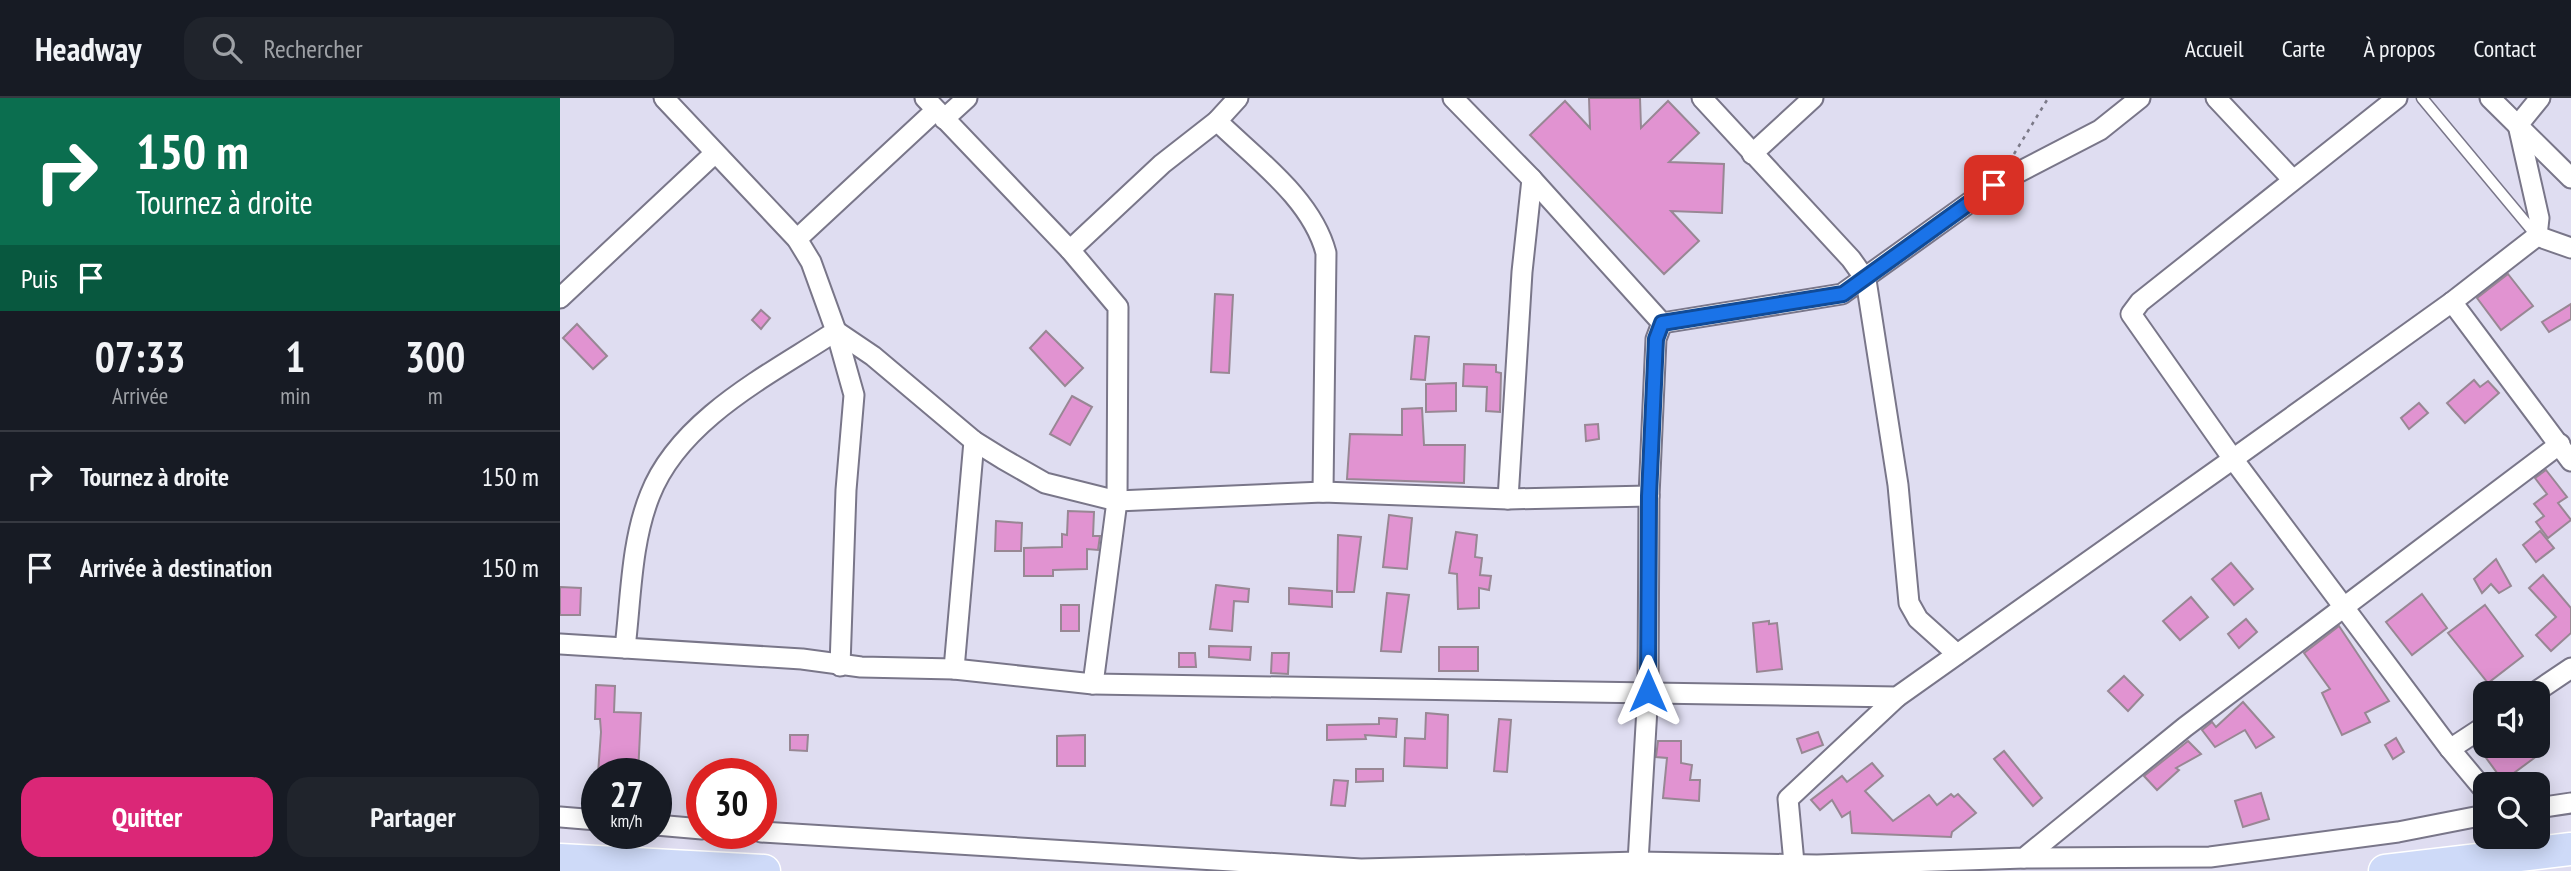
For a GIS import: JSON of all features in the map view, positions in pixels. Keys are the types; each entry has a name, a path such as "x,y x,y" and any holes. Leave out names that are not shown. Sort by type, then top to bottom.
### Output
{"main road":[{"path":"2385,871 2571,849"},
{"path":"560,860 764,871"}],"street":[{"path":"664,98 797,239 811,262 836,331 854,395 846,490 840,666"},
{"path":"797,239 935,109 967,98"},
{"path":"1070,250 1162,164 1217,121 1238,98"},
{"path":"1453,98 1532,179 1662,323"},
{"path":"1702,98 1852,258 1866,280 1896,472 1909,603 1918,620 1957,654"},
{"path":"1752,153 1812,98"},
{"path":"1662,323 1835,297 1866,280 1994,185 2100,130 2140,98"},
{"path":"2216,98 2292,179"},
{"path":"2398,98 2292,179 2140,302 2131,314 2232,459 2473,776"},
{"path":"2490,98 2571,178"},
{"path":"2518,125 2540,98"},
{"path":"935,109 1070,250 1116,302 1119,311 1117,501 1093,684"},
{"path":"1217,121 1305,208 1320,230 1326,253 1323,492"},
{"path":"1794,863 1788,799 1897,697 2452,302 2537,236 2539,218 2518,125"},
{"path":"560,298 715,153"},
{"path":"1508,499 1522,272 1532,179"},
{"path":"2537,236 2571,248"},
{"path":"2452,302 2571,461"},
{"path":"1638,862 1648,691 1649,496 1656,339 1662,323"},
{"path":"836,331 873,356 974,441 1045,483 1117,501 1323,492 1508,499 1649,496"},
{"path":"625,648 636,551 650,494 673,453 727,404 836,331"},
{"path":"954,669 974,441"},
{"path":"2024,858 2185,727 2560,444"},
{"path":"560,645 802,659 840,666 954,669 1093,684 1897,697"},
{"path":"2550,682 2571,668"},
{"path":"2450,749 2473,734"},
{"path":"2550,806 2571,803"},
{"path":"560,817 581,819"},
{"path":"777,833 1315,868 1522,868 1638,862 1817,865 2024,858 2210,858 2398,832 2473,817"}],"lane":[{"path":"2422,98 2537,236"}],"path":[{"path":"1994,185 2047,100"}],"building":[{"path":"1589,98 1640,98 1641,128 1668,101 1699,133 1669,162 1724,164 1722,213 1671,211 1699,241 1664,274 1530,135 1565,101 1590,128"},
{"path":"2508,274 2533,306 2501,330 2477,298"},
{"path":"1215,294 1233,295 1229,373 1211,372"},
{"path":"2571,304 2571,319 2549,332 2542,322"},
{"path":"761,310 770,318 761,329 752,320"},
{"path":"577,324 607,356 593,369 563,338"},
{"path":"1046,331 1083,368 1065,386 1030,348"},
{"path":"1415,336 1429,337 1425,380 1411,379"},
{"path":"1464,364 1496,365 1496,372 1501,373 1500,412 1486,411 1487,387 1463,386"},
{"path":"2474,380 2480,387 2488,381 2499,393 2465,423 2447,403"},
{"path":"1456,383 1456,411 1426,412 1426,384"},
{"path":"1072,396 1092,407 1070,445 1050,434"},
{"path":"2419,403 2428,413 2409,429 2401,418"},
{"path":"1422,408 1424,445 1465,445 1464,483 1347,479 1350,434 1402,435 1402,409"},
{"path":"1598,424 1599,439 1586,441 1585,425"},
{"path":"2546,470 2567,497 2558,503 2571,520 2548,538 2536,522 2544,516 2534,504 2547,494 2535,478"},
{"path":"1068,511 1094,512 1093,536 1100,536 1098,550 1087,549 1087,569 1053,570 1053,576 1024,576 1024,548 1062,547 1062,534 1067,535"},
{"path":"1389,515 1412,518 1407,569 1383,567"},
{"path":"996,521 1022,523 1021,551 995,551"},
{"path":"2540,531 2554,548 2536,562 2523,545"},
{"path":"1456,532 1477,535 1475,557 1482,558 1480,575 1491,576 1489,590 1479,588 1479,608 1458,609 1457,574 1449,573"},
{"path":"1338,535 1361,537 1354,592 1337,592"},
{"path":"2496,559 2511,586 2499,593 2491,584 2482,593 2474,579"},
{"path":"2231,563 2253,589 2234,605 2212,579"},
{"path":"2543,575 2571,608 2571,633 2551,651 2536,635 2556,617 2529,588"},
{"path":"1216,585 1249,589 1248,602 1234,601 1232,631 1210,629"},
{"path":"560,587 581,588 580,615 560,615"},
{"path":"1289,588 1332,591 1332,607 1289,604"},
{"path":"1387,593 1409,595 1401,652 1381,651"},
{"path":"2422,594 2447,628 2412,655 2386,622"},
{"path":"2191,597 2208,617 2180,640 2163,621"},
{"path":"1061,605 1079,605 1079,631 1061,631"},
{"path":"2485,605 2523,656 2491,681 2486,681 2448,633"},
{"path":"2246,619 2257,632 2239,648 2228,634"},
{"path":"1769,621 1769,624 1777,623 1782,669 1757,672 1753,623"},
{"path":"2339,626 2389,701 2365,713 2370,722 2342,735 2322,693 2330,689 2304,653"},
{"path":"1209,646 1251,647 1250,660 1209,657"},
{"path":"1439,647 1478,647 1478,671 1439,671"},
{"path":"1179,653 1195,653 1196,667 1179,667"},
{"path":"1272,653 1289,653 1288,674 1271,673"},
{"path":"2124,676 2143,695 2128,711 2108,691"},
{"path":"596,685 615,686 614,712 641,713 639,758 599,758 600,719 595,719"},
{"path":"2243,702 2274,737 2256,748 2245,730 2215,747 2202,730 2212,722 2216,727"},
{"path":"1426,713 1448,715 1447,768 1404,766 1405,738 1425,739"},
{"path":"1379,718 1397,719 1396,737 1365,735 1366,739 1327,740 1327,725 1379,724"},
{"path":"1499,719 1511,720 1507,772 1494,771"},
{"path":"1818,732 1823,745 1802,753 1797,739"},
{"path":"790,735 808,735 807,751 790,750"},
{"path":"1085,735 1085,766 1057,766 1057,736"},
{"path":"2396,738 2404,752 2393,759 2385,745"},
{"path":"1658,741 1681,741 1681,763 1692,765 1690,780 1700,780 1699,801 1663,798 1667,758 1656,757"},
{"path":"2188,741 2201,754 2176,768 2179,770 2157,790 2144,776"},
{"path":"2004,751 2042,798 2033,806 1994,759"},
{"path":"2486,758 2534,758 2515,772 2496,772"},
{"path":"1872,763 1883,776 1865,791 1893,821 1929,795 1937,805 1951,794 1954,797 1958,794 1976,813 1952,832 1951,837 1852,833 1850,812 1842,817 1832,800 1820,810 1811,800 1842,776 1847,782"},
{"path":"1356,769 1383,769 1383,781 1356,782"},
{"path":"1334,780 1348,781 1345,806 1331,805"},
{"path":"2261,793 2269,819 2243,827 2235,801"}],"route":[{"path":"1648,691 1649,496 1656,339 1662,323 1843,294 1866,280 1994,185"}]}
